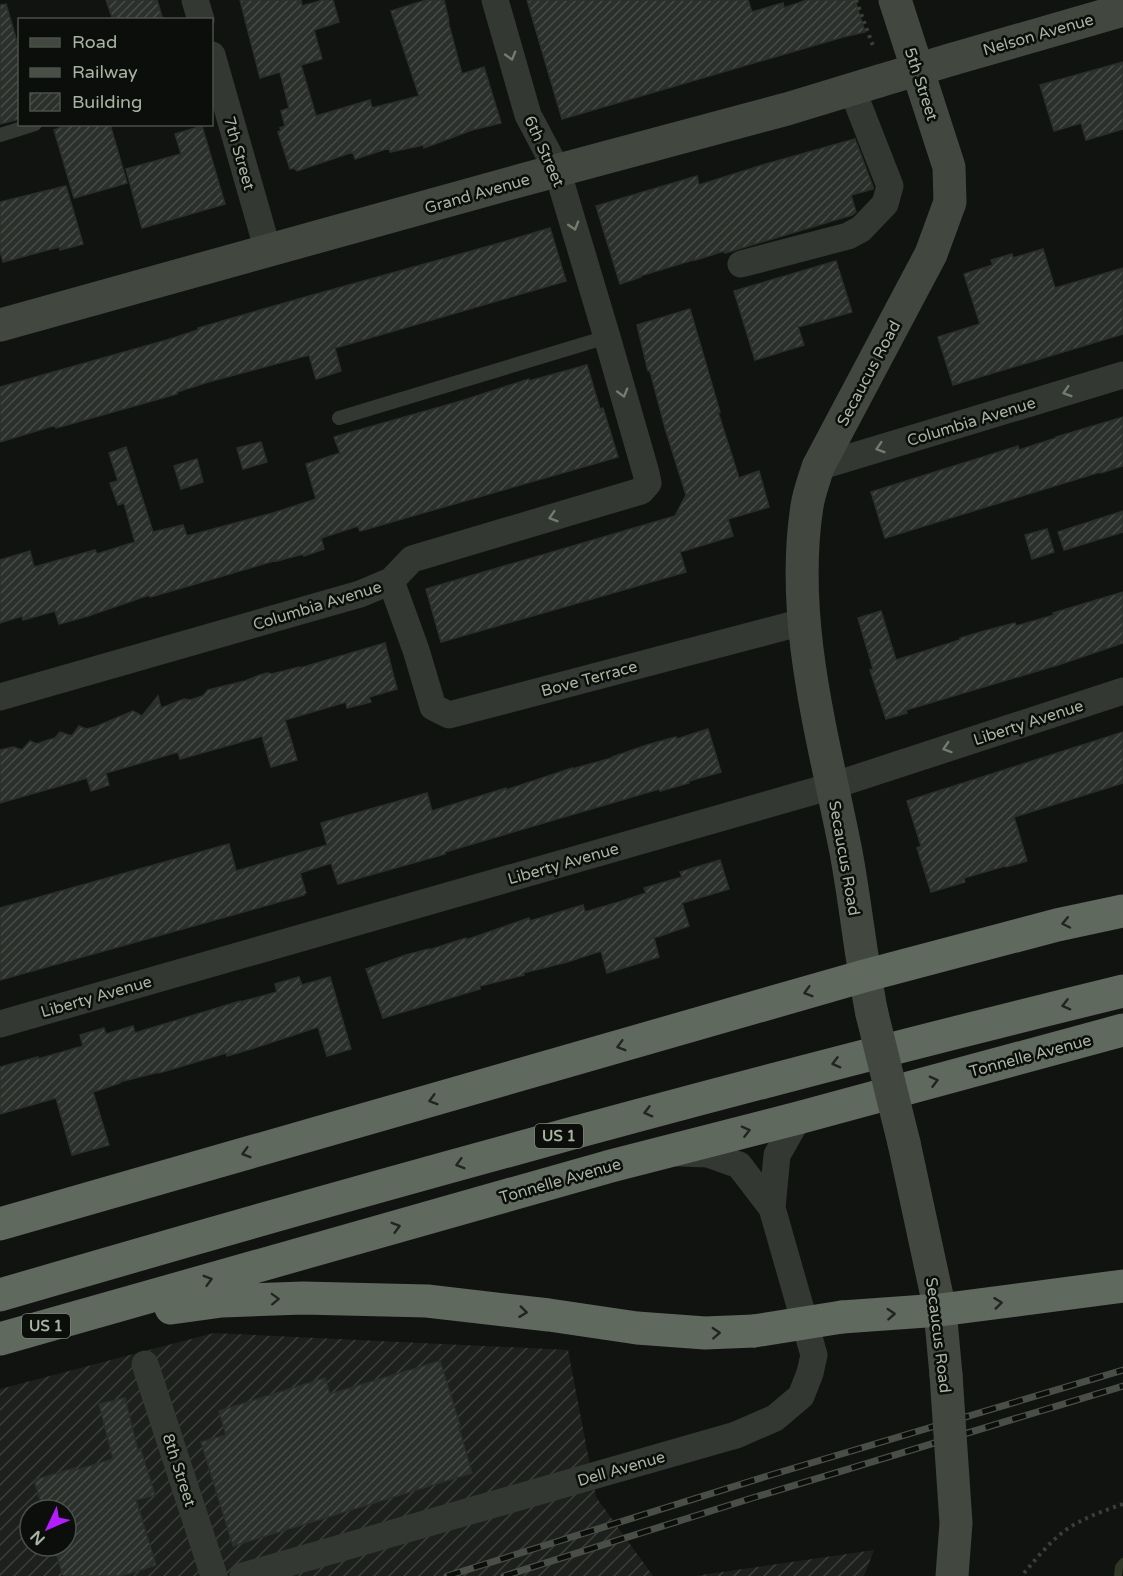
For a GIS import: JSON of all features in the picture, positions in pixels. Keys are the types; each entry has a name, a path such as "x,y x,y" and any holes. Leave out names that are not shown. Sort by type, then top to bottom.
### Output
{"highway":[{"path":"0,1224 864,976 1057,925 1123,911"},
{"name":"US 1","path":"0,1296 180,1242 602,1124 1123,992"},
{"name":"Tonnelle Avenue","path":"0,1339 596,1170 1123,1030"},
{"path":"91,1313 148,1311 222,1301 303,1298 427,1301 637,1328 694,1333 754,1331 842,1317 940,1310 1123,1286"}],"main road":[{"name":"5th Street","path":"895,0 949,167"},
{"name":"Nelson Avenue","path":"953,59 1123,9"},
{"name":"Grand Avenue","path":"0,326 556,170 787,109 953,59"},
{"name":"Secaucus Road","path":"949,167 950,202 931,254 818,467 807,504 801,559 803,622 818,718 852,883 864,976 904,1143 940,1310 956,1523 952,1576"}],"street":[{"path":"195,0 200,18"},
{"name":"6th Street","path":"495,0 528,115 556,170 608,337"},
{"name":"7th Street","path":"213,67 268,251"},
{"path":"741,264 848,236 861,229 885,204 890,186 866,85"},
{"name":"Columbia Avenue","path":"0,697 360,594 391,581 412,559 641,491 648,483 646,473 608,337"},
{"name":"Columbia Avenue","path":"818,467 1123,375"},
{"name":"Bove Terrace","path":"391,581 433,706 449,715 803,622"},
{"name":"Liberty Avenue","path":"0,1023 832,786 1123,691"},
{"name":"Dell Avenue","path":"772,1208 777,1155 798,1118"},
{"name":"Dell Avenue","path":"243,1576 736,1435 775,1418 801,1396 814,1355 772,1208 740,1165 708,1154 666,1152"},
{"name":"8th Street","path":"145,1364 214,1576"}],"lane":[{"path":"0,135 29,126"},
{"path":"339,418 608,337"}],"path":[{"path":"856,0 873,46"},
{"path":"1024,1573 1064,1532 1096,1514 1123,1504"}],"shaded area":[{"path":"214,1333 568,1350 596,1497 653,1576 0,1576 0,1389"},
{"path":"874,1550 864,1576 695,1576"}],"building":[{"path":"106,0 157,0 162,18 112,18"},
{"path":"240,0 301,0 302,6 323,0 333,0 339,22 314,30 322,59 301,65 316,116 370,100 372,108 419,96 391,11 426,0 444,0 462,74 484,67 501,123 472,130 424,148 424,145 390,152 389,148 355,159 353,152 297,171 294,168 290,169 278,132 285,126 281,111 289,108 280,72 260,78"},
{"path":"527,0 748,0 752,12 783,3 784,8 807,0 855,0 865,32 562,119"},
{"path":"6,4 18,45 18,120 0,124 0,5"},
{"path":"1123,62 1123,129 1086,140 1081,123 1054,131 1040,85"},
{"path":"64,126 111,126 127,183 74,198 54,130"},
{"path":"202,126 225,204 142,228 126,169 181,154 175,134"},
{"path":"855,139 873,189 851,195 856,212 852,215 725,253 724,251 696,259 620,284 596,206 697,176 699,185"},
{"path":"66,186 83,244 60,250 59,247 3,262 0,251 0,202"},
{"path":"550,228 566,281 335,348 341,371 316,379 309,355 0,442 0,387"},
{"path":"1043,249 1055,288 1123,268 1123,334 953,385 938,337 980,324 964,274 993,265 991,260 1012,254 1013,258"},
{"path":"836,261 852,312 798,327 804,345 755,360 734,291"},
{"path":"690,309 739,478 759,471 769,507 728,519 733,536 680,552 686,572 441,642 426,589 675,516 686,495 650,371 648,371 637,325"},
{"path":"587,365 618,457 360,531 358,526 321,538 324,549 304,556 303,554 277,560 150,597 149,595 59,624 55,611 23,620 22,616 0,623 0,560 30,551 34,567 95,550 97,554 135,542 124,503 118,505 110,483 118,481 109,453 126,447 153,532 183,525 187,536 316,499 306,464 340,453 334,437 529,379 529,381"},
{"path":"1123,417 1123,466 885,538 871,492 1018,446 1019,450"},
{"path":"261,442 267,462 243,469 237,448"},
{"path":"197,459 203,482 181,489 174,466"},
{"path":"1123,511 1123,532 1064,550 1058,532"},
{"path":"1047,529 1054,552 1032,559 1025,535"},
{"path":"1123,592 1123,643 906,710 907,713 886,719 870,670 873,669 858,618 881,611 896,660 960,640 960,638 1015,623 1016,626"},
{"path":"385,643 397,689 369,697 371,702 347,708 346,702 285,720 297,760 271,767 262,736 180,759 178,752 106,773 109,785 91,791 87,778 0,803 0,750 13,747 22,750 30,741 37,744 55,738 60,732 72,736 79,726 86,729 95,727 133,711 142,716 158,696 161,708 184,699 190,700 203,696 208,690 267,673 300,668"},
{"path":"708,729 721,772 338,884 331,863 300,873 306,893 304,895 0,980 0,908 229,844 236,871 327,845 321,823 427,793 432,811 612,758 647,745 676,737 677,739"},
{"path":"1123,732 1123,783 1014,817 1027,861 964,878 965,882 931,892 917,848 921,846 907,801"},
{"path":"720,860 729,889 682,903 689,926 654,938 659,957 607,973 601,951 480,986 480,989 383,1018 366,969 406,955 466,938 466,940 529,918 530,921 583,905 585,912 619,902 646,893 644,888 682,877 680,872"},
{"path":"299,977 302,985 330,977 351,1049 327,1056 318,1027 227,1056 226,1053 119,1082 93,1092 109,1145 72,1155 56,1098 0,1114 0,1067 83,1046 80,1035 104,1028 106,1034 133,1026 135,1033 277,992 275,984"},
{"path":"440,1361 472,1473 233,1546 201,1442 226,1435 219,1411 325,1378 330,1394"},
{"path":"125,1398 138,1451 141,1451 155,1495 136,1500 156,1565 121,1576 63,1576 58,1558 78,1558 78,1498 39,1498 34,1480 113,1459 99,1404"}],"waterway":[{"path":"1118,1576 1119,1567 1123,1562"}],"railway":[{"path":"447,1576 764,1477 1123,1370"},
{"path":"504,1576 1123,1386"}]}
